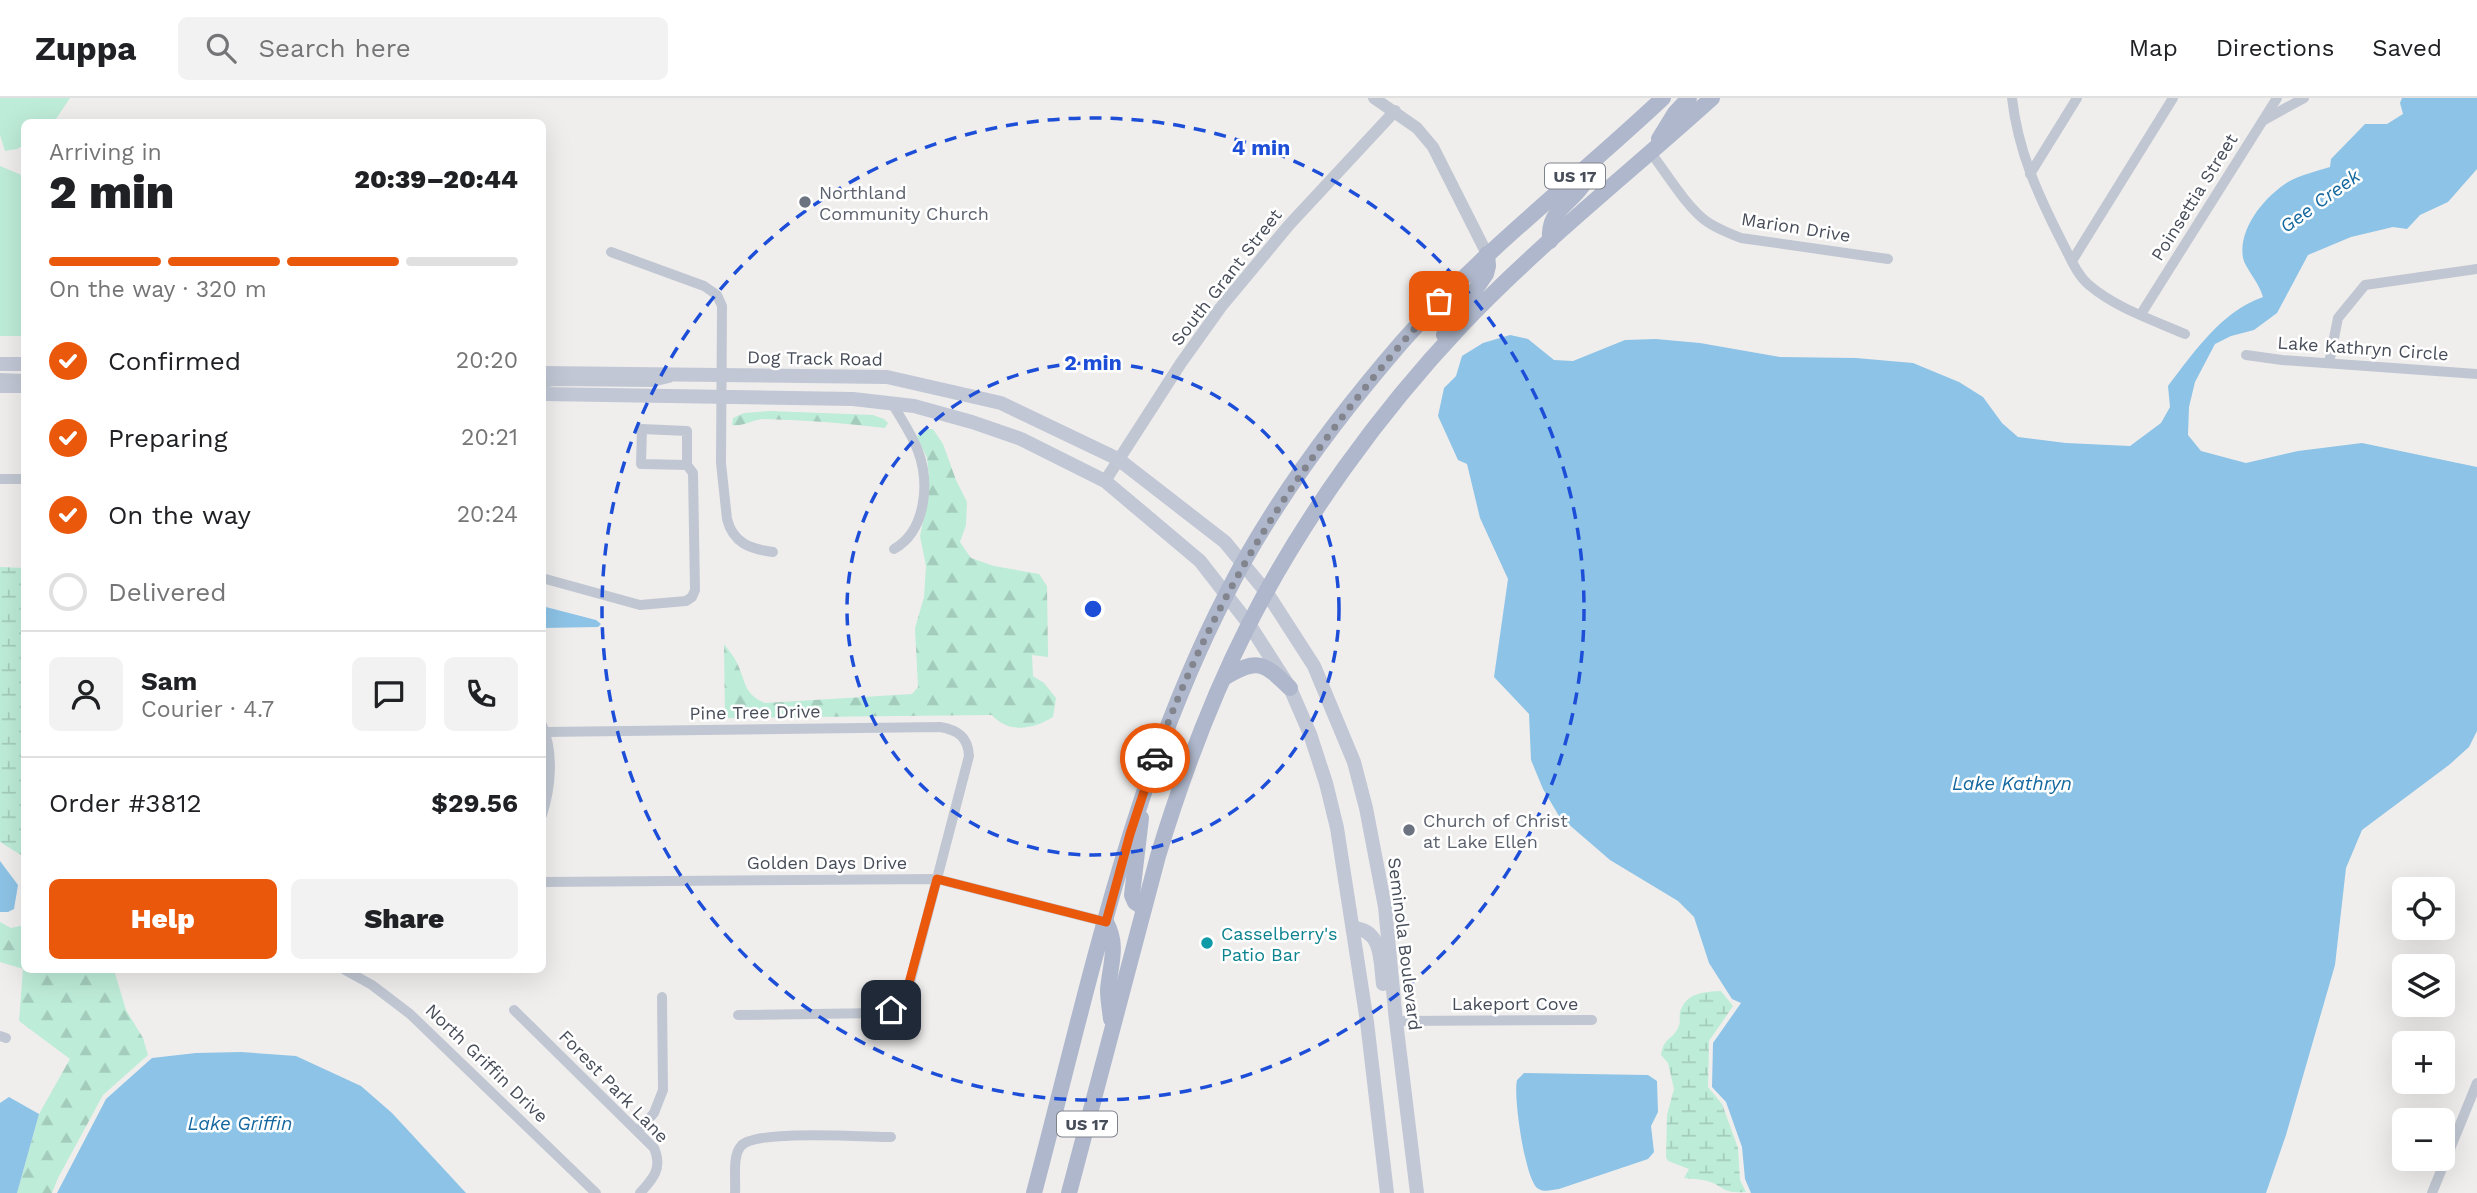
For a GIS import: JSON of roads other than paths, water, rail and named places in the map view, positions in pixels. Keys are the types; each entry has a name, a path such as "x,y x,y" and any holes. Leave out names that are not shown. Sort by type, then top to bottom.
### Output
{"main road":[{"name":"US 17","path":"1034,1193 1143,791 1187,678 1226,593 1284,498 1360,393 1412,331 1487,254 1663,98"},
{"path":"1651,153 1675,113 1689,98"},
{"name":"US 17","path":"1069,1193 1144,908 1178,792 1224,678 1267,593 1346,467 1428,364 1498,289 1712,98"},
{"path":"1550,241 1555,214 1579,190 1614,143"},
{"path":"1428,364 1454,317 1486,274 1487,254"},
{"path":"0,364 21,365"},
{"name":"Dog Track Road","path":"546,373 887,377 1001,403 1118,459 1225,542 1244,562"},
{"path":"0,386 21,386"},
{"path":"546,394 853,399 914,406 1021,439 1105,481 1200,561 1249,624 1290,688 1310,734 1326,783 1337,828 1367,1022 1387,1193"},
{"name":"Seminola Boulevard","path":"1244,562 1314,666 1354,762 1366,808 1385,907 1395,1021 1417,1193"},
{"path":"1224,678 1240,667 1255,664 1268,667 1290,688"},
{"path":"1143,791 1139,852 1132,890 1135,902 1144,908"},
{"path":"1106,922 1114,946 1108,991 1112,1032"},
{"path":"1353,928 1365,930 1377,942 1388,1014 1395,1021"}],"street":[{"path":"1374,98 1417,128 1433,147 1487,254"},
{"path":"2012,98 2020,142 2040,199 2086,282 2101,294 2185,334"},
{"path":"2030,174 2077,98"},
{"path":"2072,261 2173,98"},
{"name":"Poinsettia Street","path":"2141,314 2277,98"},
{"path":"2262,122 2304,98"},
{"name":"South Grant Street","path":"1105,481 1221,307 1289,225 1395,111"},
{"name":"Marion Drive","path":"1651,153 1696,211 1722,231 1741,238 1888,259"},
{"path":"611,252 704,286 717,295 722,306 721,463 729,528 740,542 761,551 773,552"},
{"path":"2329,363 2338,318 2365,285 2476,267"},
{"name":"Lake Kathryn Circle","path":"2246,355 2477,374"},
{"path":"546,382 652,382 682,375"},
{"path":"0,378 21,379"},
{"path":"892,403 919,453 923,478 922,507 916,528 905,543 894,549"},
{"path":"546,579 640,606 686,601 692,597 695,590 694,473 687,465 687,431 642,429 641,464 687,465"},
{"path":"0,479 21,479"},
{"name":"Pine Tree Drive","path":"546,728 940,727 954,730 962,736 969,756 937,879"},
{"path":"546,748 549,779 546,804"},
{"path":"738,1015 881,1013 900,1004 909,986 937,879"},
{"name":"Golden Days Drive","path":"546,882 937,879 1106,922"},
{"name":"North Griffin Drive","path":"350,973 372,985 410,1014 596,1193"},
{"path":"638,1131 654,1113 663,1090 662,997"},
{"name":"Forest Park Lane","path":"514,1010 654,1148 659,1158 658,1170 640,1193"},
{"name":"Lakeport Cove","path":"1395,1021 1592,1020"},
{"path":"2432,1193 2477,1083"},
{"path":"736,1193 736,1157 740,1147 746,1142 772,1136 891,1137"}],"water":[{"name":"Lake Kathryn","path":"2402,98 2477,98 2477,169 2448,202 2420,215 2407,229 2393,227 2351,237 2308,255 2277,313 2254,330 2231,336 2215,344 2195,382 2189,407 2188,435 2201,451 2246,463 2298,451 2362,443 2477,467 2477,731 2469,747 2449,765 2362,830 2346,868 2335,965 2286,1135 2266,1193 1751,1193 1745,1179 1742,1147 1726,1102 1712,1087 1713,1043 1741,1003 1732,999 1709,963 1694,917 1678,901 1610,860 1559,816 1543,789 1531,760 1529,714 1494,677 1508,579 1480,518 1467,464 1458,460 1438,416 1444,388 1456,376 1462,356 1483,343 1510,335 1528,339 1554,360 1573,361 1625,340 1656,339 1700,343 1780,357 1856,358 1913,363 1959,382 1983,397 2002,423 2018,437 2066,443 2130,446 2161,423 2170,407 2168,386 2210,334 2235,312 2263,297 2243,258 2245,236 2262,205 2288,182 2330,167 2331,159 2365,124 2387,124 2403,114 2400,103"},
{"path":"546,607 596,620 601,624 598,627 546,628"},
{"path":"0,861 18,885 14,909 8,912 0,912"},
{"name":"Lake Griffin","path":"241,1052 296,1056 361,1086 392,1113 466,1193 57,1193 106,1099 152,1058"},
{"path":"1524,1073 1648,1075 1657,1081 1658,1112 1651,1126 1654,1152 1648,1159 1559,1189 1540,1190 1528,1169 1518,1119 1517,1080"},
{"path":"9,1097 39,1114 17,1193 0,1193 0,1103"}],"place":[{"name":"Northland Community Church","path":"805,202"},
{"name":"Church of Christ at Lake Ellen","path":"1409,830"},
{"name":"Casselberry's Patio Bar","path":"1207,943"}],"water label":[{"name":"Gee Creek","path":"2320,201"}]}
